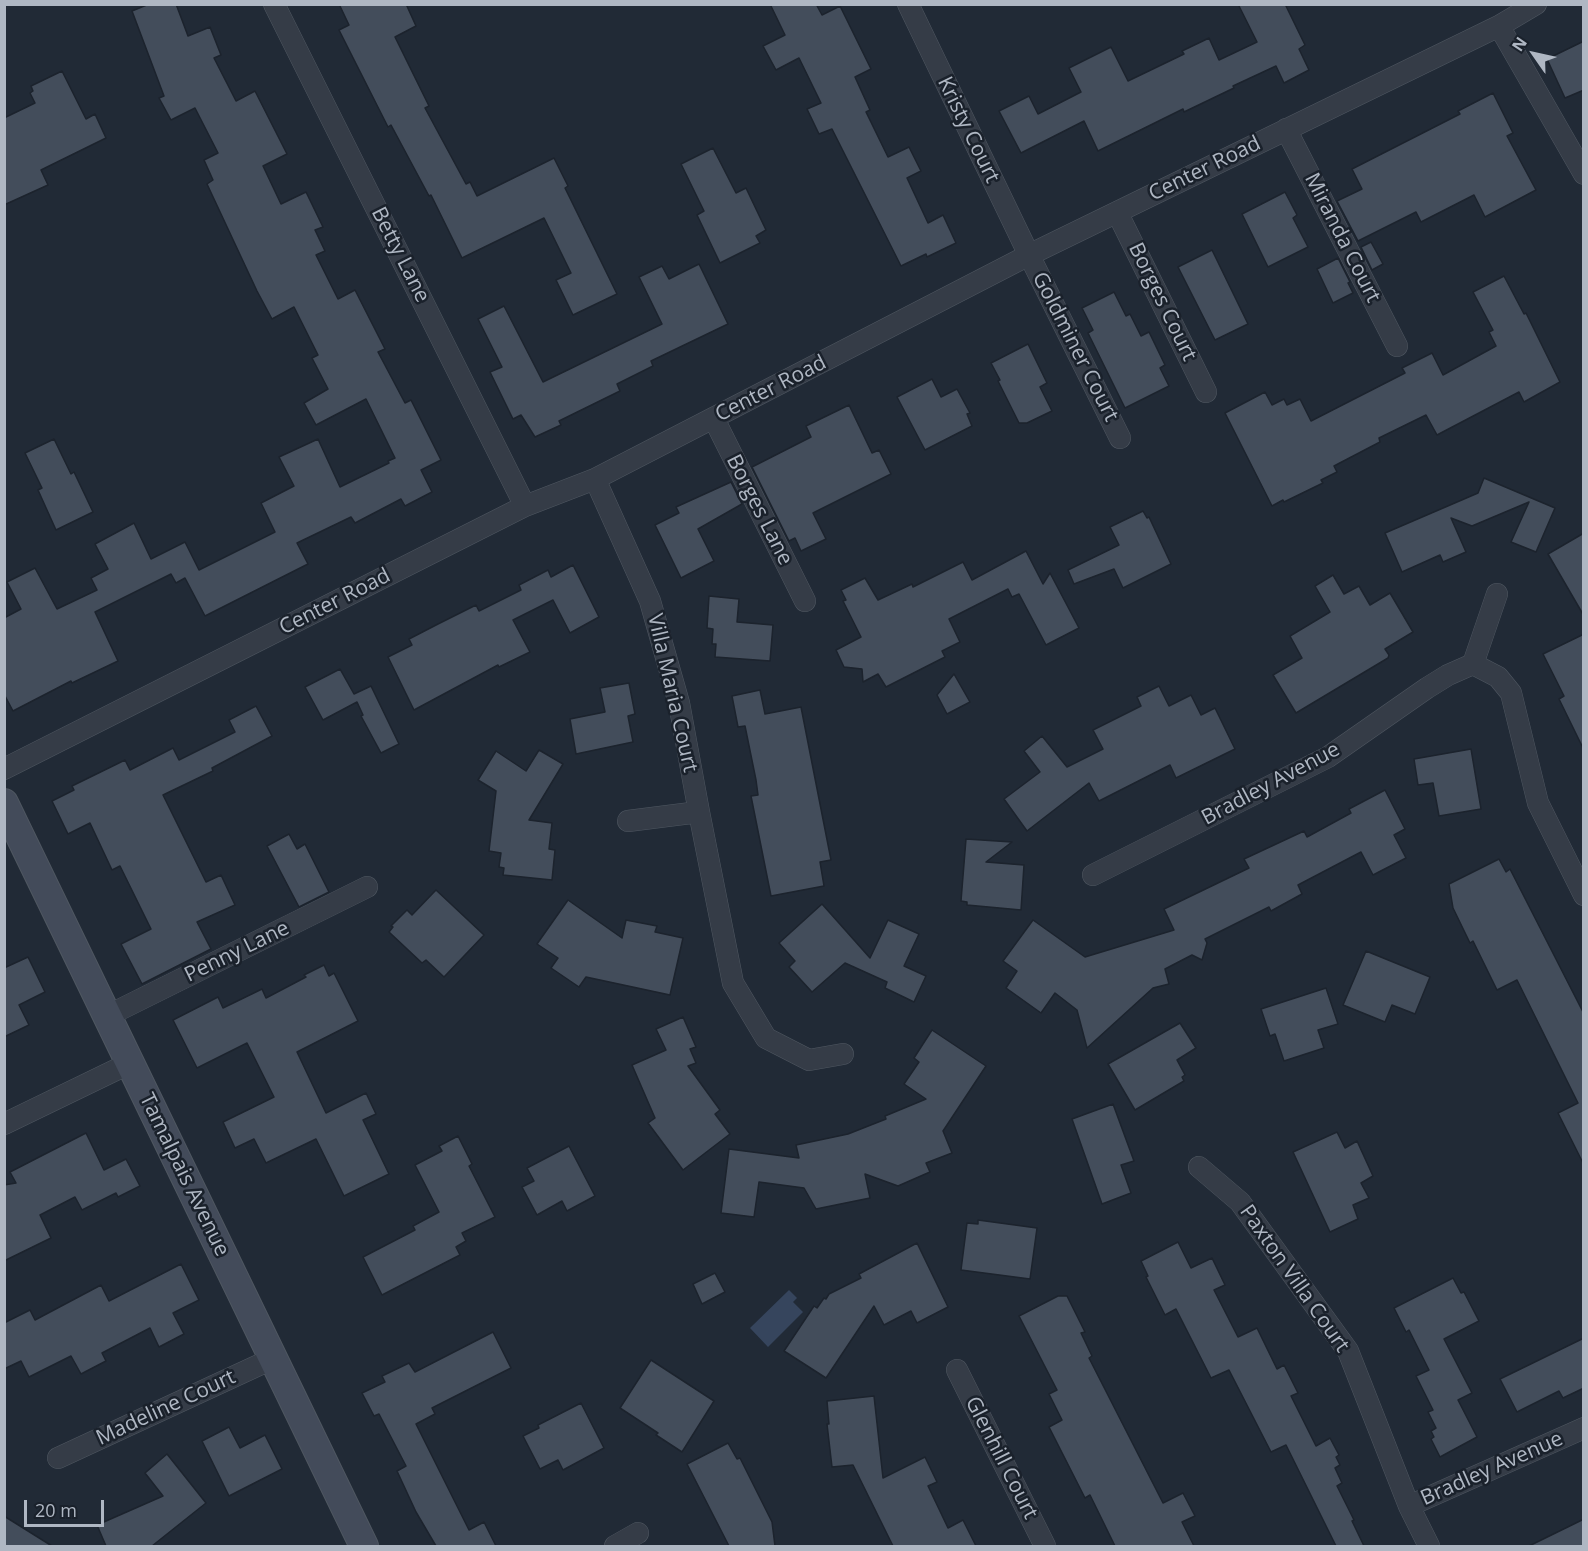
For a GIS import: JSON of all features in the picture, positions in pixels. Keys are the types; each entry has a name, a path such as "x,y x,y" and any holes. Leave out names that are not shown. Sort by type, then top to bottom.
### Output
{"street":[{"name":"Betty Lane","path":"274,4 525,506"},
{"name":"Kristy Court","path":"908,4 1029,255"},
{"name":"Center Road","path":"4,769 525,506 595,479 1029,255 1499,26 1536,4"},
{"path":"1499,26 1584,174"},
{"name":"Miranda Court","path":"1286,129 1397,346"},
{"name":"Borges Court","path":"1118,212 1206,392"},
{"name":"Goldminer Court","path":"1029,255 1120,438"},
{"name":"Borges Lane","path":"714,418 805,601"},
{"name":"Villa Maria Court","path":"595,479 650,601 679,703 733,983 766,1038 809,1060 843,1054"},
{"path":"1497,594 1473,664 1498,677 1511,693 1538,803 1584,895"},
{"name":"Bradley Avenue","path":"1093,875 1328,758 1427,688 1448,675 1473,664"},
{"name":"Tamalpais Avenue","path":"4,803 364,1546"},
{"path":"628,821 699,812"},
{"name":"Penny Lane","path":"107,1016 367,887"},
{"path":"4,1124 130,1063"},
{"name":"Paxton Villa Court","path":"1199,1167 1240,1202 1347,1351 1409,1506"},
{"name":"Madeline Court","path":"58,1458 274,1358"},
{"name":"Glenhill Court","path":"957,1370 1045,1546"},
{"name":"Bradley Avenue","path":"1430,1546 1409,1506 1584,1428"},
{"path":"615,1546 638,1533"}],"water":[{"path":"789,1290 797,1298 793,1302 803,1312 768,1347 750,1328"}],"building":[{"path":"149,4 176,4 188,36 210,27 221,55 214,58 236,101 255,91 287,154 263,166 281,204 306,192 323,227 315,230 325,251 316,255 338,299 355,290 385,349 378,352 405,403 411,400 441,460 421,470 432,492 405,506 401,499 355,523 351,517 297,543 308,564 205,616 185,578 176,583 171,574 95,612 118,661 72,683 71,681 13,711 4,694 4,618 21,609 7,582 35,568 57,609 97,590 91,578 108,569 95,544 134,523 151,559 185,542 199,570 275,532 261,503 294,486 279,457 318,439 340,487 395,458 366,399 316,425 304,403 328,389 312,358 318,355 294,307 272,319 257,291 207,184 213,180 204,160 218,153 195,108 171,120 159,98 164,96 132,11"},
{"path":"339,4 406,4 416,26 395,37 429,106 425,108 466,184 470,182 477,196 554,158 568,186 565,188 617,294 573,315 556,280 571,273 544,218 462,258 431,195 429,196 391,125 388,127 339,30 349,25"},
{"path":"770,4 816,4 822,15 840,6 871,69 855,77 870,110 866,112 888,157 909,147 921,171 907,178 928,223 943,215 956,243 901,266 832,129 819,134 807,109 821,103 799,58 776,70 763,46 785,35"},
{"path":"1238,4 1285,4 1305,45 1299,49 1309,70 1284,83 1276,66 1184,112 1183,109 1098,151 1084,121 1021,153 999,111 1029,96 1038,114 1081,92 1069,68 1111,47 1128,81 1184,54 1182,51 1209,38 1219,60 1257,42"},
{"path":"1584,41 1584,90 1565,98 1547,59"},
{"path":"62,71 86,119 95,114 106,138 41,170 48,185 4,205 4,118 35,103 30,93 33,91 31,86"},
{"path":"1493,93 1513,133 1507,136 1536,190 1485,217 1474,195 1421,222 1416,212 1358,241 1337,201 1362,189 1352,169 1460,114 1458,111"},
{"path":"713,148 736,193 746,188 766,230 756,236 760,243 720,263 697,215 704,211 681,164"},
{"path":"1285,192 1297,215 1293,218 1308,247 1268,267 1242,214"},
{"path":"1371,242 1383,264 1372,270 1361,247"},
{"path":"1212,250 1248,324 1215,340 1178,267"},
{"path":"1338,258 1353,293 1333,303 1317,269"},
{"path":"699,264 728,324 651,361 653,366 617,384 620,391 559,421 561,425 535,437 521,415 513,419 490,372 502,367 478,319 504,306 543,382 662,324 639,277 662,266 669,279"},
{"path":"1504,276 1524,314 1526,313 1560,382 1524,402 1519,392 1437,435 1426,415 1379,438 1380,442 1334,466 1337,472 1321,480 1323,483 1272,506 1225,413 1265,392 1272,405 1284,399 1287,405 1300,399 1311,421 1405,373 1402,368 1432,353 1443,375 1496,346 1489,332 1493,330 1473,292"},
{"path":"1114,292 1126,316 1130,314 1141,336 1149,332 1165,365 1160,368 1169,386 1125,408 1088,333 1093,330 1082,308"},
{"path":"1028,344 1047,383 1040,387 1052,411 1027,423 1019,423 991,363"},
{"path":"932,379 941,397 957,389 970,413 967,414 972,426 925,450 897,397"},
{"path":"849,405 872,453 879,450 891,474 813,513 826,539 801,551 795,538 789,541 752,467 811,437 806,426"},
{"path":"54,439 71,474 74,472 93,512 56,530 38,490 42,488 25,453"},
{"path":"1484,478 1555,508 1536,552 1511,542 1529,502 1472,526 1451,518 1466,552 1443,562 1440,555 1402,572 1385,533 1478,493"},
{"path":"731,482 742,504 698,529 714,561 681,578 655,525 679,513 676,507"},
{"path":"1143,511 1147,518 1149,517 1171,564 1123,588 1114,569 1074,584 1068,570 1119,545 1110,527"},
{"path":"1584,533 1584,616 1548,554"},
{"path":"1026,551 1043,584 1050,573 1079,628 1046,645 1019,594 1012,597 1008,589 949,619 960,642 942,651 945,657 886,687 878,674 863,682 862,669 844,667 836,650 861,637 843,601 846,600 841,590 865,578 878,600 912,584 913,587 963,562 972,580"},
{"path":"573,565 599,617 570,633 553,600 513,620 530,652 499,667 498,665 414,710 388,657 412,645 409,639 476,605 479,611 521,590 519,585 548,570 551,577"},
{"path":"1333,575 1344,594 1359,586 1370,605 1390,593 1413,632 1385,649 1389,655 1388,658 1296,713 1273,675 1302,658 1290,636 1330,612 1315,586"},
{"path":"709,596 739,599 737,622 773,625 770,661 715,657 716,644 712,644 713,629 707,628"},
{"path":"1584,634 1584,750 1559,699 1564,696 1543,654"},
{"path":"340,669 354,694 371,686 399,744 381,753 361,716 363,715 357,702 323,720 305,687"},
{"path":"954,674 970,702 947,714 937,695"},
{"path":"629,683 635,714 628,716 633,742 576,754 570,719 605,712 600,688"},
{"path":"1159,686 1169,706 1191,695 1201,715 1215,708 1235,749 1176,778 1170,765 1099,801 1089,783 1027,831 1004,799 1040,772 1024,751 1042,736 1067,767 1103,749 1093,730 1141,706 1137,697"},
{"path":"760,690 765,714 801,707 831,860 820,862 824,886 771,896 751,796 758,795 756,780 745,726 738,727 732,696"},
{"path":"256,706 272,736 212,768 213,771 163,795 206,882 221,875 235,905 197,922 211,949 142,984 121,944 151,929 120,866 112,870 90,823 68,834 52,801 74,790 72,786 125,760 130,770 173,748 179,760 235,732 229,720"},
{"path":"1471,749 1481,809 1439,816 1433,783 1418,785 1414,759"},
{"path":"539,750 563,764 529,820 552,823 549,849 555,850 552,880 503,875 504,868 499,867 501,853 489,851 496,791 478,780 496,751 526,771"},
{"path":"1385,790 1405,829 1394,835 1406,858 1373,875 1361,852 1298,885 1302,894 1271,911 1269,907 1205,939 1207,943 1202,960 1192,955 1165,969 1169,984 1153,988 1087,1048 1077,1010 1055,993 1041,1013 1006,988 1017,971 1003,961 1033,920 1085,957 1174,930 1164,909 1249,868 1244,859 1304,831 1307,837 1351,813 1349,809"},
{"path":"289,834 297,849 305,844 329,892 299,907 267,846"},
{"path":"966,839 1012,842 986,862 1024,865 1021,910 967,905 967,902 961,901"},
{"path":"1499,859 1506,872 1510,869 1584,1014 1584,1165 1558,1113 1578,1103 1517,980 1497,990 1473,941 1470,943 1453,908 1449,884"},
{"path":"436,890 484,935 444,977 426,960 422,963 389,932 393,927 391,926 407,910 412,915"},
{"path":"568,900 622,938 626,920 657,926 655,932 683,938 670,995 586,977 579,987 551,968 558,958 537,944"},
{"path":"822,904 870,958 888,920 919,934 904,966 926,976 914,1002 885,988 887,982 845,963 812,992 789,967 795,961 779,943"},
{"path":"1366,951 1430,977 1415,1014 1392,1005 1385,1022 1343,1005"},
{"path":"28,957 45,992 19,1005 29,1025 4,1037 4,968"},
{"path":"324,965 329,976 334,973 358,1021 297,1052 326,1113 366,1093 376,1114 363,1120 389,1174 344,1196 316,1139 266,1163 254,1139 235,1148 223,1122 274,1097 247,1043 197,1068 173,1020 218,997 223,1008 262,989 266,998"},
{"path":"1326,988 1338,1024 1318,1030 1324,1048 1284,1061 1275,1034 1270,1036 1261,1009"},
{"path":"683,1017 696,1047 690,1049 696,1063 688,1066 720,1110 715,1114 730,1134 683,1170 648,1123 655,1118 632,1065 666,1050 656,1029"},
{"path":"1180,1023 1196,1048 1177,1060 1185,1075 1182,1077 1184,1081 1135,1110 1108,1064"},
{"path":"932,1030 986,1066 943,1131 952,1153 926,1163 930,1172 898,1186 865,1174 870,1198 816,1209 804,1188 759,1182 754,1217 721,1213 729,1149 799,1158 796,1145 848,1134 886,1119 885,1116 926,1099 904,1084 919,1062 914,1058"},
{"path":"1113,1104 1134,1161 1121,1165 1131,1193 1102,1204 1072,1119"},
{"path":"1337,1132 1345,1148 1357,1141 1373,1176 1361,1183 1369,1198 1353,1205 1358,1219 1330,1232 1293,1152"},
{"path":"86,1133 104,1170 126,1159 140,1186 118,1197 116,1193 82,1210 75,1197 40,1215 51,1238 4,1261 4,1185 16,1183 10,1172"},
{"path":"458,1136 472,1164 469,1166 495,1217 462,1233 466,1241 456,1247 460,1255 382,1295 363,1257 415,1230 413,1226 439,1212 415,1165 442,1151 439,1146"},
{"path":"569,1146 595,1196 567,1211 562,1201 537,1215 522,1187 534,1181 527,1168"},
{"path":"978,1220 1037,1228 1030,1279 961,1270 967,1223 978,1224"},
{"path":"1178,1242 1191,1268 1212,1258 1225,1285 1214,1290 1238,1337 1257,1328 1277,1369 1284,1365 1298,1393 1291,1396 1316,1446 1330,1438 1339,1455 1336,1457 1340,1465 1335,1468 1342,1483 1337,1486 1364,1546 1336,1546 1286,1445 1271,1452 1229,1370 1211,1378 1176,1309 1165,1315 1146,1277 1148,1276 1141,1261"},
{"path":"917,1243 948,1307 917,1323 911,1311 884,1325 874,1306 826,1378 784,1351 814,1306 817,1308 829,1294 861,1278 859,1274"},
{"path":"181,1264 199,1300 173,1313 184,1334 159,1347 150,1328 102,1353 106,1361 81,1374 71,1356 29,1377 21,1361 4,1369 4,1323 30,1310 35,1320 101,1285 109,1301"},
{"path":"715,1273 725,1292 702,1304 693,1284"},
{"path":"1453,1278 1461,1293 1464,1292 1479,1321 1444,1339 1472,1393 1458,1400 1477,1437 1440,1457 1431,1439 1434,1437 1431,1431 1436,1428 1428,1412 1433,1410 1416,1376 1429,1370 1409,1330 1406,1332 1394,1308"},
{"path":"1058,1296 1067,1296 1085,1332 1081,1333 1092,1356 1089,1358 1163,1503 1183,1493 1195,1516 1182,1522 1194,1546 1115,1546 1090,1495 1085,1498 1049,1427 1062,1420 1049,1394 1057,1390 1019,1316"},
{"path":"493,1332 511,1368 432,1408 435,1414 416,1424 469,1530 484,1522 496,1546 436,1546 416,1512 397,1471 406,1466 379,1414 374,1416 362,1393 385,1382 382,1376 409,1363 415,1372"},
{"path":"1584,1338 1584,1388 1563,1398 1559,1391 1517,1412 1500,1379"},
{"path":"651,1360 714,1401 682,1452 620,1408"},
{"path":"874,1396 883,1478 925,1457 937,1482 928,1486 948,1528 963,1520 976,1546 893,1546 853,1465 832,1467 827,1401"},
{"path":"581,1403 604,1448 563,1470 558,1460 540,1469 523,1436 539,1428 538,1425"},
{"path":"229,1427 240,1448 265,1435 282,1469 229,1496 202,1441"},
{"path":"728,1443 737,1459 740,1458 772,1522 775,1546 729,1546 687,1464"},
{"path":"167,1454 206,1503 152,1546 106,1546 97,1525 163,1496 145,1473"},
{"path":"4,1516 52,1546 4,1546"},
{"path":"1584,1519 1584,1546 1529,1546"}]}
